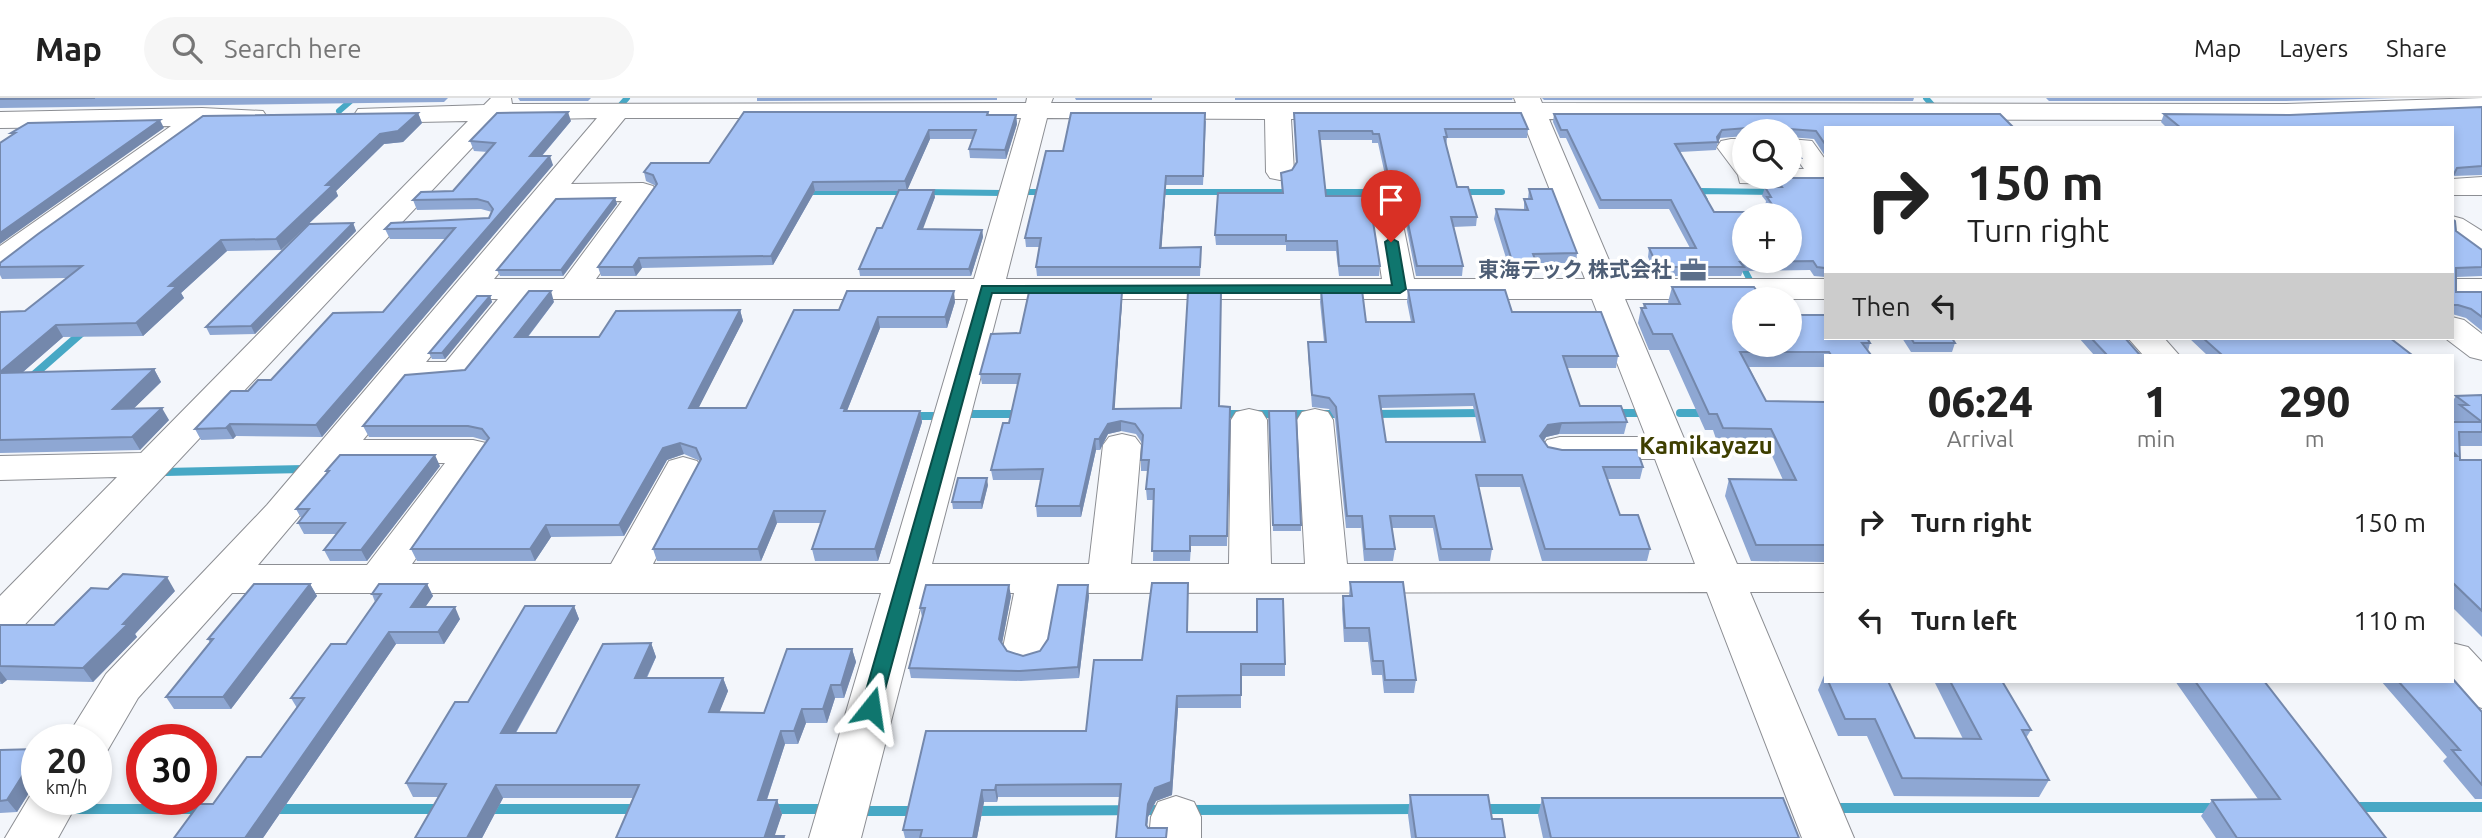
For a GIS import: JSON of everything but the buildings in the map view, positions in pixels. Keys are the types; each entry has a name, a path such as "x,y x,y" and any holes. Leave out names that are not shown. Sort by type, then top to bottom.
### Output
{"street":[{"path":"0,139 71,98"},
{"path":"0,260 227,98"},
{"path":"2433,103 2468,127"},
{"path":"338,115 497,105 618,110 1038,105 1278,111 1530,104 1658,105 1744,113 1931,113 2103,112 2168,105 2482,104"},
{"path":"1530,104 1828,838"},
{"path":"0,623 497,105"},
{"path":"835,838 1038,105"},
{"path":"2277,105 2307,126"},
{"path":"99,724 122,686 281,514 618,110"},
{"path":"1278,111 1280,172"},
{"path":"0,120 282,116"},
{"path":"1802,147 1824,176"},
{"path":"1802,177 1824,177"},
{"path":"2454,187 2482,186"},
{"path":"549,193 643,192 573,289"},
{"path":"1383,195 1400,289"},
{"path":"385,222 426,221"},
{"path":"467,289 1824,289"},
{"path":"398,373 456,373 523,289"},
{"path":"2454,289 2482,289"},
{"path":"2454,329 2482,351"},
{"path":"2148,340 2161,354"},
{"path":"1249,420 1250,579"},
{"path":"1315,420 1327,579"},
{"path":"1108,579 1122,445"},
{"path":"1560,448 1669,448"},
{"path":"333,452 473,451 379,579"},
{"path":"0,468 151,465"},
{"path":"624,579 682,469"},
{"path":"219,579 1824,578"},
{"path":"1025,648 1038,579"},
{"path":"2454,661 2482,691"},
{"path":"31,838 45,815"}],"waterway":[{"path":"339,111 354,98"},
{"path":"619,107 627,98"},
{"path":"1926,98 1933,106"},
{"path":"1705,200 1700,191 1775,192"},
{"path":"805,192 910,192"},
{"path":"924,192 1002,193"},
{"path":"1026,192 1048,192"},
{"path":"1153,192 1293,192"},
{"path":"1314,192 1409,192"},
{"path":"1458,192 1502,192"},
{"path":"1746,273 1751,282"},
{"path":"28,380 86,329"},
{"path":"1371,414 1483,413"},
{"path":"1613,413 1639,413"},
{"path":"1680,413 1708,413"},
{"path":"962,414 1021,414"},
{"path":"1217,414 1343,414"},
{"path":"911,416 937,416"},
{"path":"165,472 305,469"},
{"path":"2351,807 2482,807"},
{"path":"1835,808 2218,808"},
{"path":"112,809 126,809"},
{"path":"271,809 442,809"},
{"path":"488,809 638,809"},
{"path":"771,809 822,809"},
{"path":"1187,810 1418,809"},
{"path":"1481,809 1551,809"},
{"path":"973,811 1166,810"},
{"path":"864,811 917,811"}],"place":[{"name":"東海テック 株式会社","path":"1693,270"}],"district":[{"name":"Kamikayazu","path":"1706,446"}],"route":[{"path":"871,708 987,289 1400,289 1391,242"}]}
